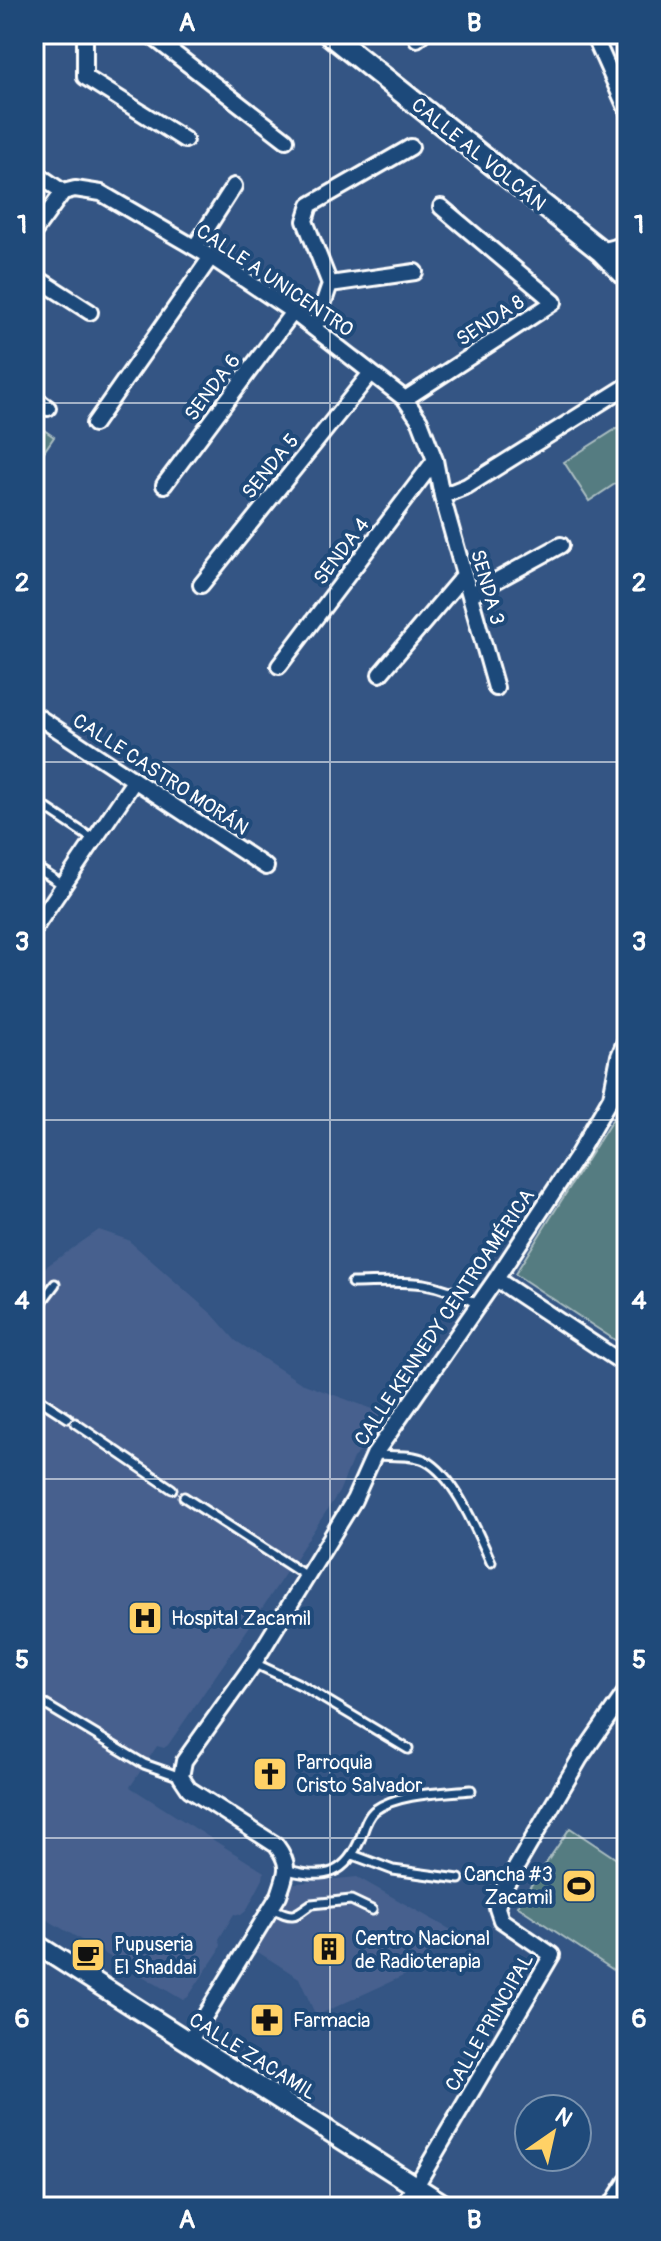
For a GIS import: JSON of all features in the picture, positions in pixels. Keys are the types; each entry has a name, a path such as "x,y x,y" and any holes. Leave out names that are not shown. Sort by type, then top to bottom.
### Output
{"main road":[{"name":"CALLE AL VOLCÁN","path":"329,34 601,251 627,277"}],"street":[{"path":"85,34 85,77 185,140"},
{"path":"593,34 627,110"},
{"path":"158,37 286,140"},
{"path":"315,328 330,284 305,221 310,205 411,147"},
{"path":"34,172 63,192 34,232"},
{"path":"195,247 234,186"},
{"name":"CALLE A UNICENTRO","path":"63,192 75,189 101,193 195,247 293,312 405,399 420,421 435,460 442,496"},
{"name":"SENDA 8","path":"405,399 554,302 441,207"},
{"path":"601,251 627,244"},
{"path":"94,424 211,257"},
{"path":"330,284 415,272"},
{"path":"34,276 90,312"},
{"name":"SENDA 6","path":"164,485 293,312"},
{"name":"SENDA 5","path":"201,585 371,373"},
{"path":"442,496 467,486 627,386"},
{"path":"34,398 48,408"},
{"name":"SENDA 4","path":"279,666 435,460"},
{"name":"SENDA 3","path":"442,496 496,688"},
{"path":"470,595 561,545"},
{"path":"380,674 464,575"},
{"name":"CALLE CASTRO MORÁN","path":"34,714 266,867"},
{"path":"34,929 134,781"},
{"name":"CALLE KENNEDY CENTROAMÉRICA","path":"181,1777 184,1761 254,1663 354,1500 374,1455 577,1156 611,1097 619,1056 627,1037"},
{"path":"496,1279 627,1366"},
{"name":"CALLE PRINCIPAL","path":"416,2186 552,1955 498,1917 502,1891 580,1758 627,1690"},
{"path":"181,1777 189,1789 276,1845 284,1856 288,1870 279,1895 189,2042"},
{"name":"CALLE ZACAMIL","path":"34,1943 448,2207"},
{"path":"610,2207 627,2181"},
{"path":"400,2207 416,2186"}],"lane":[{"path":"34,800 94,840"},
{"path":"34,866 63,885"},
{"path":"352,1283 414,1281 440,1286 478,1305"},
{"path":"34,1312 55,1284"},
{"path":"34,1396 172,1489"},
{"path":"374,1455 404,1456 426,1461 448,1482 468,1514 491,1562"},
{"path":"184,1497 306,1576"},
{"path":"254,1663 301,1685 408,1749"},
{"path":"34,1698 144,1764 181,1777"},
{"path":"288,1870 313,1876 329,1873 353,1855 372,1812 384,1805 421,1795 471,1790"},
{"path":"353,1855 393,1870 459,1879"},
{"path":"271,1908 295,1917 311,1904 351,1900 372,1910"}],"shaded area":[{"name":"Hospital Zacamil","path":"99,1230 128,1240 213,1315 236,1341 301,1383 381,1412 368,1445 353,1458 339,1492 265,1604 168,1745 164,1748 157,1746 130,1787 264,1872 246,1911 241,1915 234,1914 219,1939 219,1951 183,2000 34,1912 34,1275"},
{"path":"357,1877 453,1931 414,1971 316,2016 299,1978 250,1947 288,1884"}],"green space":[{"path":"34,423 54,437 34,466"},
{"path":"624,424 627,429 627,476 589,501 564,462"},
{"path":"621,1106 627,1110 627,1348 515,1274"},
{"name":"Cancha #3 Zacamil","path":"570,1828 627,1866 627,1979 517,1906"}],"place":[{"name":"Hospital Zacamil","path":"145,1618"},
{"name":"Parroquia Cristo Salvador","path":"270,1774"},
{"name":"Cancha #3 Zacamil","path":"579,1886"},
{"name":"Centro Nacional de Radioterapia","path":"329,1949"},
{"name":"Pupuseria El Shaddai","path":"88,1955"},
{"name":"Farmacia","path":"267,2020"}]}
